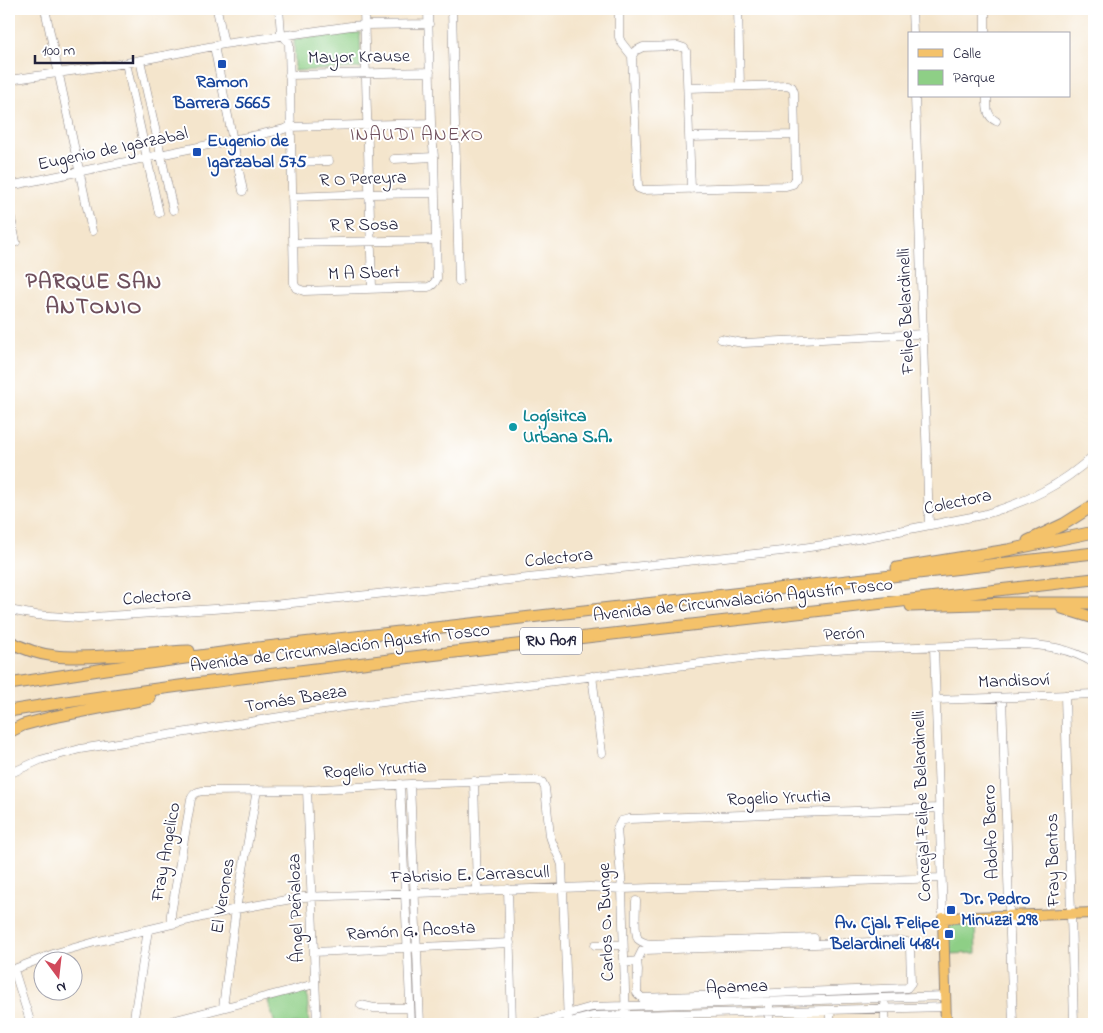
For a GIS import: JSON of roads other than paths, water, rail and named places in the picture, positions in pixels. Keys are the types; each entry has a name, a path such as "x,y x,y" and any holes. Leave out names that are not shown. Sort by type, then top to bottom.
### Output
{"highway":[{"path":"991,553 1049,532 1094,505"},
{"path":"744,593 831,576 897,568 1032,546 1094,532"},
{"name":"Avenida de Circunvalación Agustín Tosco","path":"9,684 258,648 1094,553"},
{"name":"Avenida de Circunvalación Agustín Tosco","path":"9,711 121,694 292,672 1094,579"},
{"path":"1041,603 1094,618"},
{"path":"849,607 1094,603"},
{"path":"9,641 38,653 66,658 258,648"},
{"path":"9,732 23,725 59,715 226,686 292,672"}],"main road":[{"path":"943,918 1094,913"},
{"name":"Concejal Felipe Belardinelli","path":"943,918 946,1024"}],"street":[{"path":"45,9 92,231"},
{"path":"217,9 224,44"},
{"path":"279,9 282,36 289,43 293,243"},
{"path":"364,9 372,288"},
{"path":"428,9 436,240"},
{"path":"452,9 459,281"},
{"path":"618,9 619,37 632,56"},
{"path":"738,9 740,86"},
{"path":"912,9 913,32"},
{"path":"985,9 985,32"},
{"path":"9,80 126,63 224,44 365,24 429,24"},
{"path":"214,46 243,191"},
{"path":"688,88 787,85 792,87 794,92 796,178 794,184 691,189 643,190 638,188 632,56 635,51 643,47 678,46 684,48 686,52 691,189"},
{"path":"140,60 173,210"},
{"path":"126,63 159,213"},
{"name":"Mayor Krause","path":"289,75 430,72"},
{"name":"Felipe Belardinelli","path":"915,98 929,525"},
{"path":"987,98 988,113 990,118 996,121"},
{"name":"Eugenio de Igarzabal","path":"9,186 290,127 431,122"},
{"path":"689,137 795,135"},
{"path":"394,159 434,157"},
{"path":"291,162 329,162"},
{"name":"R O Pereyra","path":"292,197 435,193"},
{"path":"9,209 16,242"},
{"name":"R R Sosa","path":"293,243 436,240"},
{"name":"M A Sbert","path":"293,243 294,283 296,288 304,291 428,287 434,285 437,278 436,240"},
{"path":"721,339 743,343 923,334"},
{"name":"Colectora","path":"9,610 36,615 78,618 273,605 782,551 829,544 1003,510 1041,494 1094,455"},
{"name":"Perón","path":"592,676 750,657 850,648 1037,644 1071,651 1094,664"},
{"name":"Concejal Felipe Belardinelli","path":"934,647 943,918"},
{"path":"592,676 602,754"},
{"name":"Tomás Baeza","path":"9,774 40,760 80,749 343,707 592,676"},
{"name":"Mandisoví","path":"936,700 1094,694"},
{"name":"Fray Bentos","path":"1065,695 1074,1024"},
{"name":"Adolfo Berro","path":"1002,698 1013,1024"},
{"name":"Rogelio Yrurtia","path":"202,791 307,790 400,784 534,780 542,782 547,794 548,828 552,843 560,858 563,888"},
{"path":"474,782 476,890"},
{"path":"400,784 410,1024"},
{"path":"410,784 420,1024"},
{"name":"El Verones","path":"223,1007 236,909 256,790"},
{"name":"Ángel Peñaloza","path":"307,790 317,1024"},
{"name":"Fray Angelico","path":"171,924 170,914 191,799 193,794 202,791"},
{"name":"Rogelio Yrurtia","path":"621,821 629,819 939,808"},
{"path":"920,809 923,879"},
{"name":"Carlos O. Bunge","path":"621,821 616,828 622,889 626,1024"},
{"name":"Fabrisio E. Carrascull","path":"12,971 56,953 95,942 236,909 311,896 590,887 622,889 941,878"},
{"path":"563,888 566,1021"},
{"path":"508,889 512,1024"},
{"path":"636,902 637,934 642,942 649,944 814,938"},
{"path":"133,1024 148,930"},
{"path":"623,934 637,934"},
{"path":"902,941 907,942 910,947 911,983 907,988 642,998 637,993 637,961 642,951 645,950 902,941"},
{"name":"Ramón G. Acosta","path":"314,952 510,943"},
{"path":"595,946 623,946"},
{"path":"624,963 637,961"},
{"path":"12,971 31,1024"},
{"path":"160,1024 315,984"},
{"path":"885,998 885,1024"},
{"name":"Apamea","path":"566,1021 592,1007 885,998 945,1001"},
{"name":"Apamea","path":"532,1024 593,1016 885,1008 945,1001"},
{"path":"769,1002 769,1024"},
{"path":"361,1005 374,1008 410,1008"},
{"path":"830,1010 830,1024"},
{"path":"673,1014 673,1024"}],"place":[{"name":"Ramon Barrera 5665","path":"222,64"},
{"name":"Eugenio de Igarzabal 575","path":"197,152"},
{"name":"Logísitca Urbana S.A.","path":"513,427"},
{"name":"Dr. Pedro Minuzzi 298","path":"951,910"},
{"name":"Av. Cjal. Felipe Belardineli 4484","path":"949,934"}],"district":[{"name":"INAUDI ANEXO","path":"417,135"},
{"name":"PARQUE SAN ANTONIO","path":"94,296"}]}
